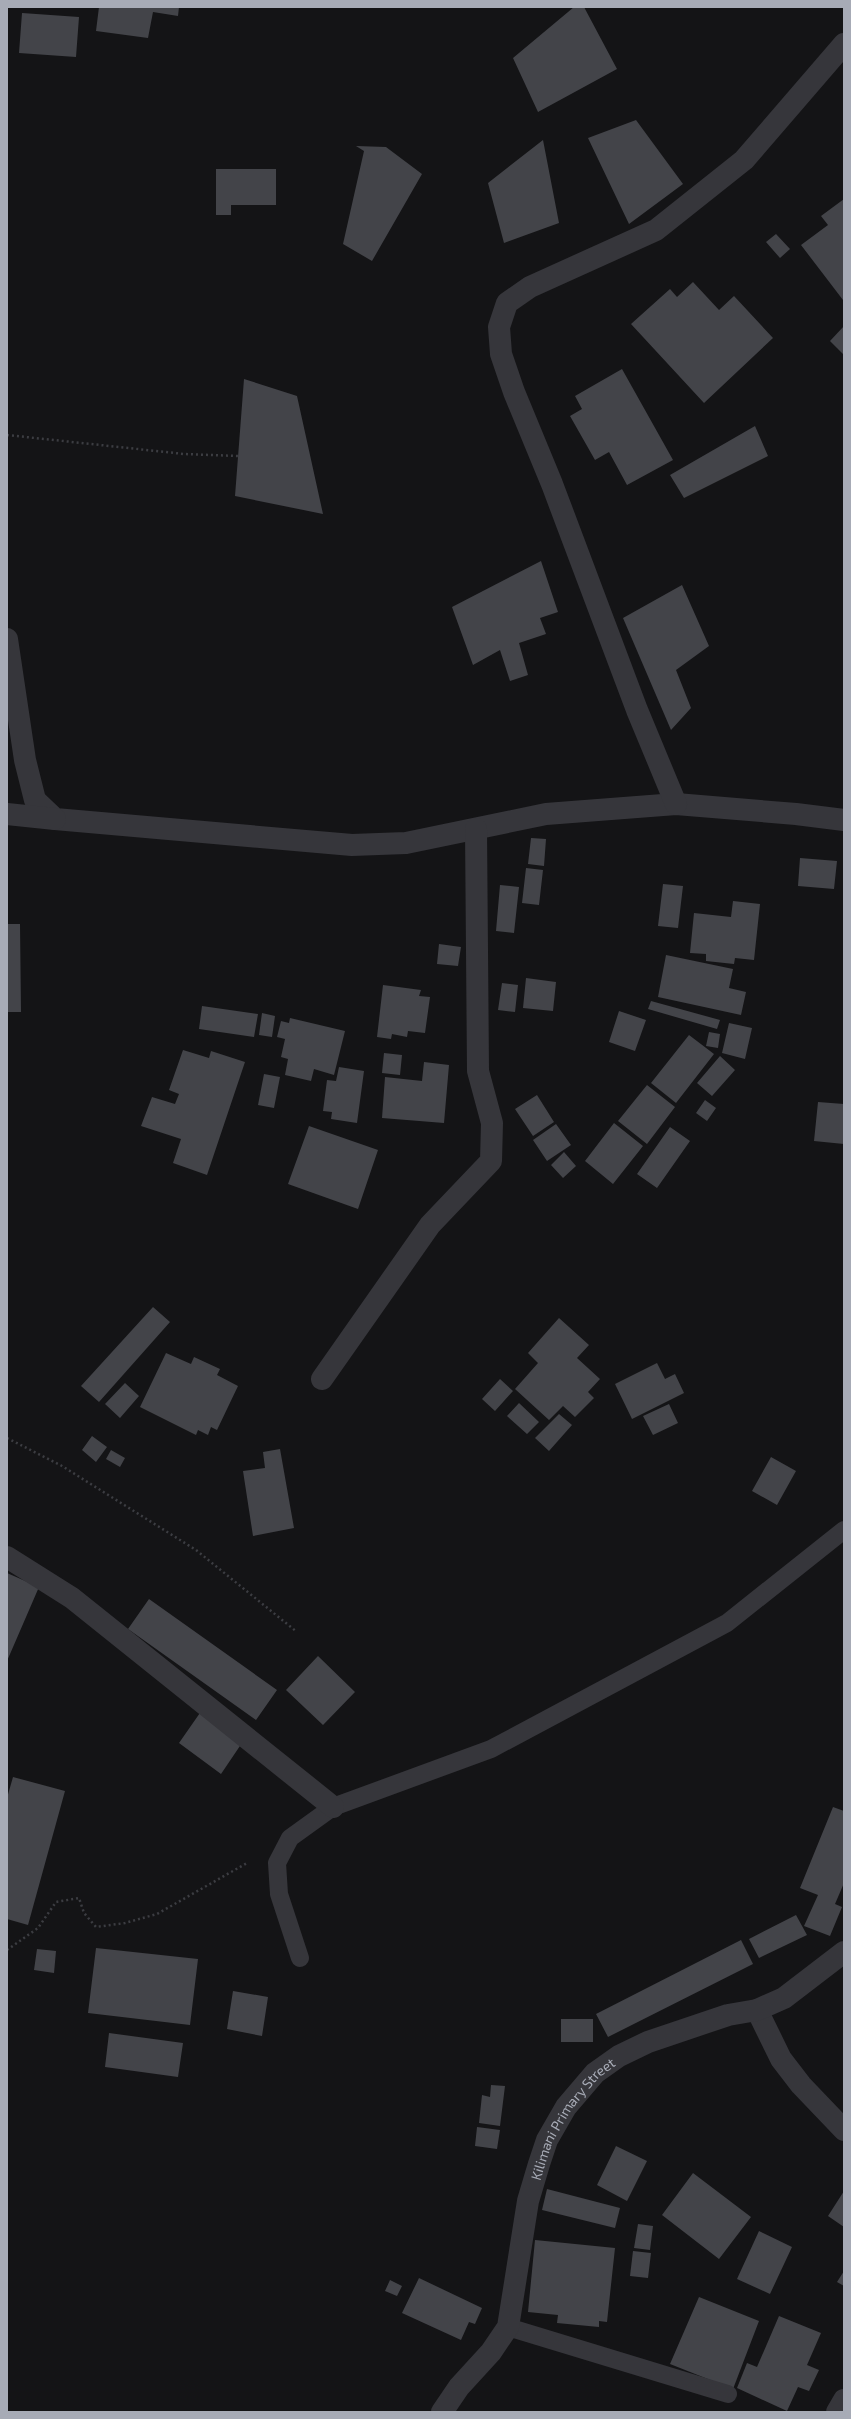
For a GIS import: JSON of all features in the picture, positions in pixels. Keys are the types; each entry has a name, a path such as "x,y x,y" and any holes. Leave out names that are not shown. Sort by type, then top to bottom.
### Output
{"street":[{"path":"676,804 636,710 552,484 514,392 500,354 499,327 507,303 530,287 656,230 744,160 844,44"},
{"path":"7,639 25,760 35,800 55,819"},
{"path":"7,814 352,845 406,843 546,814 676,804 796,814 844,820"},
{"path":"322,1379 430,1225 491,1161 492,1123 478,1071 476,829"},
{"path":"7,1557 83,1607 333,1807"},
{"name":"Kilimani Primary Street","path":"442,2412 459,2387 491,2352 508,2327 528,2201 547,2140 566,2108 595,2073 619,2056 648,2042 728,2015 757,2010 784,1998 844,1952"},
{"path":"757,2010 781,2059 801,2085 844,2130"},
{"path":"837,2412 844,2400"}],"lane":[{"path":"300,1958 279,1894 277,1863 290,1838 333,1807 491,1749 727,1623 844,1530"},
{"path":"508,2327 728,2394"}],"path":[{"path":"7,435 184,454 238,456"},
{"path":"7,1438 62,1466 196,1550 297,1632"},
{"path":"7,1950 38,1928 56,1902 79,1898 84,1913 96,1927 125,1923 157,1914 290,1838"}],"building":[{"path":"99,7 179,7 178,16 153,12 148,38 96,31"},
{"path":"574,7 584,7 617,69 538,112 513,58"},
{"path":"22,13 79,17 76,57 19,53"},
{"path":"636,120 683,184 629,224 588,138"},
{"path":"543,140 559,223 504,243 488,183"},
{"path":"356,146 386,147 422,174 372,261 343,244 364,151"},
{"path":"216,169 276,169 276,205 231,205 231,215 216,215"},
{"path":"844,199 843,300 801,245 828,225 821,216"},
{"path":"776,234 790,249 780,258 766,242"},
{"path":"693,282 719,310 734,296 773,338 704,403 631,324 670,289 677,297"},
{"path":"844,326 844,355 830,341"},
{"path":"622,369 673,460 627,485 609,452 595,460 570,416 582,409 575,396"},
{"path":"244,379 297,396 323,514 235,496"},
{"path":"755,426 768,456 684,498 670,475"},
{"path":"541,561 558,612 540,618 546,634 519,643 528,675 510,681 500,650 473,665 452,607"},
{"path":"682,585 709,646 676,670 691,708 671,730 623,618"},
{"path":"531,838 546,839 544,866 528,864"},
{"path":"800,858 837,861 834,889 798,886"},
{"path":"526,868 543,870 539,905 522,903"},
{"path":"663,884 683,886 678,928 658,926"},
{"path":"500,885 519,887 514,933 496,931"},
{"path":"733,901 760,904 754,960 735,958 734,964 706,961 706,954 690,953 694,913 731,917"},
{"path":"7,924 20,924 21,1012 7,1012"},
{"path":"439,944 461,947 458,966 437,964"},
{"path":"666,955 733,969 729,988 746,992 741,1015 658,997"},
{"path":"526,978 556,982 553,1011 523,1008"},
{"path":"502,983 518,985 515,1012 498,1010"},
{"path":"383,985 421,990 419,996 430,997 425,1033 408,1031 407,1037 392,1034 391,1039 377,1037"},
{"path":"651,1001 720,1020 717,1029 648,1009"},
{"path":"202,1006 258,1014 254,1037 199,1029"},
{"path":"619,1011 646,1020 635,1051 609,1042"},
{"path":"262,1013 275,1016 272,1037 259,1035"},
{"path":"290,1018 345,1031 334,1075 314,1069 311,1081 285,1075 288,1059 281,1057 285,1039 277,1037 281,1021 289,1023"},
{"path":"729,1023 752,1028 745,1059 722,1053"},
{"path":"709,1032 720,1034 718,1048 706,1046"},
{"path":"689,1035 714,1054 676,1103 651,1083"},
{"path":"183,1050 209,1058 211,1051 245,1062 207,1175 173,1163 181,1139 141,1126 152,1097 175,1104 179,1094 169,1090"},
{"path":"384,1053 402,1055 400,1075 382,1073"},
{"path":"720,1056 735,1070 712,1096 697,1083"},
{"path":"424,1062 449,1065 444,1123 382,1118 385,1077 422,1081"},
{"path":"339,1067 364,1071 357,1123 331,1119 332,1112 323,1111 327,1080 336,1081"},
{"path":"264,1074 280,1077 274,1108 258,1105"},
{"path":"647,1085 675,1107 647,1144 618,1121"},
{"path":"537,1095 554,1122 533,1136 515,1109"},
{"path":"705,1100 716,1108 707,1121 696,1113"},
{"path":"818,1102 844,1104 844,1144 814,1141"},
{"path":"614,1123 643,1146 613,1184 585,1161"},
{"path":"556,1124 571,1145 547,1161 533,1140"},
{"path":"309,1126 378,1150 358,1209 288,1184"},
{"path":"670,1127 690,1141 657,1188 637,1174"},
{"path":"564,1152 576,1166 563,1178 551,1165"},
{"path":"153,1307 170,1322 99,1402 81,1386"},
{"path":"559,1318 589,1345 577,1358 600,1379 588,1392 594,1398 575,1417 563,1406 549,1420 515,1389 538,1363 528,1353"},
{"path":"166,1353 191,1364 194,1357 220,1369 217,1375 238,1386 217,1430 211,1427 208,1435 198,1430 196,1435 140,1407"},
{"path":"657,1363 665,1379 675,1374 684,1393 632,1419 615,1384"},
{"path":"500,1379 513,1391 495,1411 482,1399"},
{"path":"125,1383 139,1396 120,1418 105,1404"},
{"path":"519,1403 539,1422 527,1434 507,1416"},
{"path":"669,1404 678,1423 653,1435 643,1416"},
{"path":"559,1414 572,1425 549,1451 535,1438"},
{"path":"92,1436 107,1447 96,1462 82,1450"},
{"path":"280,1449 294,1528 253,1536 243,1471 265,1468 263,1452"},
{"path":"111,1450 125,1458 120,1467 106,1459"},
{"path":"771,1457 796,1471 777,1505 752,1491"},
{"path":"7,1573 39,1587 7,1661"},
{"path":"149,1599 277,1690 256,1720 128,1629"},
{"path":"318,1656 355,1692 323,1725 286,1690"},
{"path":"202,1710 244,1740 221,1774 179,1743"},
{"path":"13,1777 65,1791 28,1925 7,1919 7,1798"},
{"path":"833,1807 844,1811 844,1883 835,1904 842,1907 830,1936 804,1926 818,1895 800,1888"},
{"path":"796,1915 807,1935 759,1958 749,1939"},
{"path":"741,1940 753,1964 608,2037 596,2014"},
{"path":"96,1948 198,1959 190,2025 88,2013"},
{"path":"37,1949 56,1951 54,1973 34,1970"},
{"path":"233,1991 268,1997 262,2036 227,2029"},
{"path":"561,2019 593,2019 593,2042 561,2042"},
{"path":"109,2033 183,2043 178,2077 105,2067"},
{"path":"491,2085 505,2086 500,2126 479,2123 482,2095 490,2097"},
{"path":"477,2127 500,2130 497,2149 475,2146"},
{"path":"616,2146 647,2161 627,2201 597,2185"},
{"path":"693,2173 751,2217 719,2259 662,2215"},
{"path":"547,2189 620,2208 615,2228 542,2210"},
{"path":"844,2191 844,2227 828,2216"},
{"path":"638,2224 653,2226 650,2250 634,2248"},
{"path":"759,2231 792,2247 770,2294 737,2279"},
{"path":"535,2240 615,2248 607,2322 599,2321 599,2327 557,2323 558,2315 528,2312"},
{"path":"633,2251 651,2253 648,2278 630,2276"},
{"path":"844,2271 844,2286 837,2282"},
{"path":"419,2278 482,2308 475,2324 469,2322 461,2340 402,2313"},
{"path":"390,2280 402,2286 397,2296 385,2291"},
{"path":"699,2297 759,2321 733,2389 670,2364"},
{"path":"779,2316 821,2333 807,2365 819,2370 809,2391 798,2387 787,2411 737,2388 747,2363 757,2367"}]}
